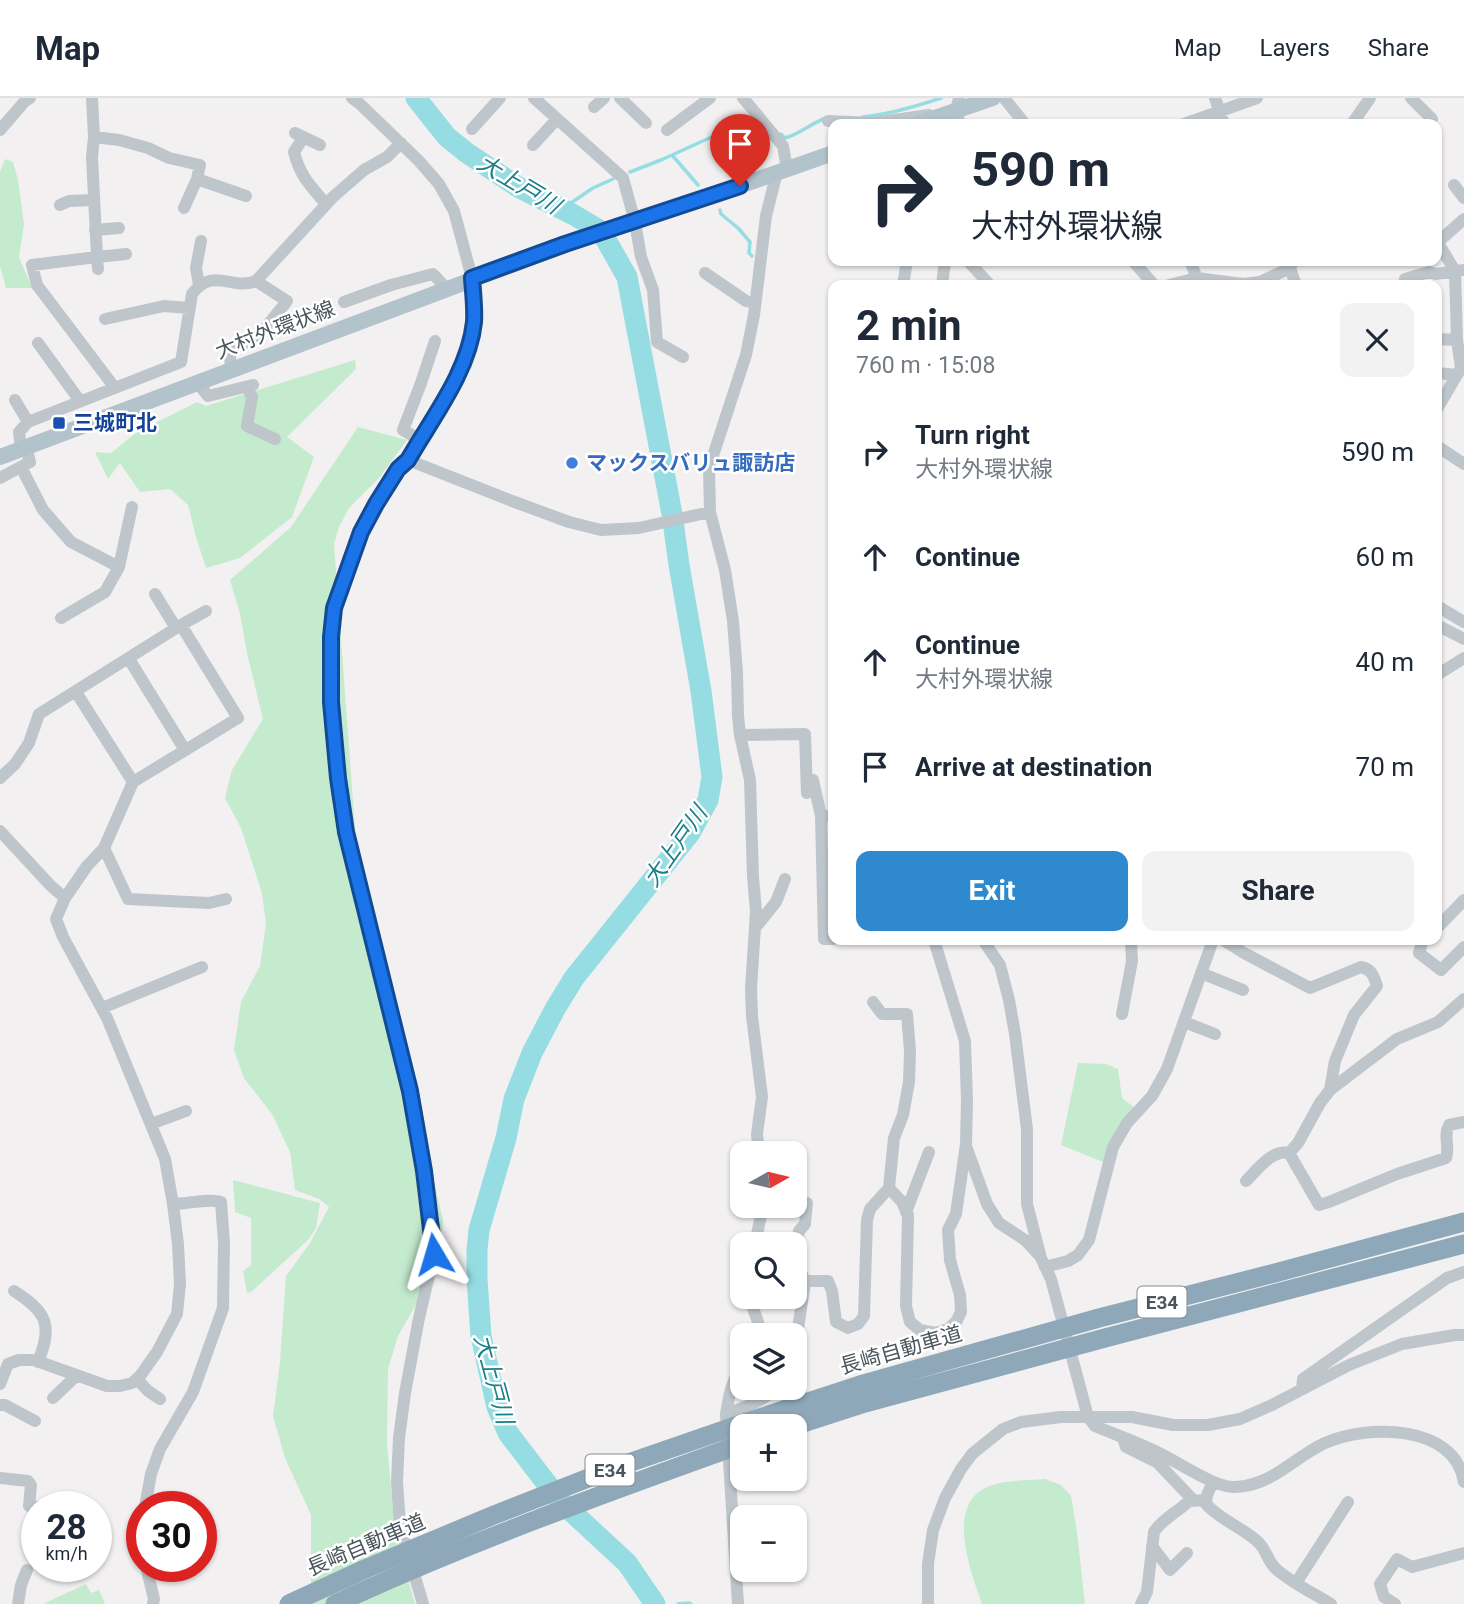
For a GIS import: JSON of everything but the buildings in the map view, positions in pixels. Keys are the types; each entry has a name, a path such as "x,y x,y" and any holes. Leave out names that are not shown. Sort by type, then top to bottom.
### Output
{"highway":[{"name":"長崎自動車道","path":"807,1420 863,1394 1099,1318 1464,1222"},
{"name":"長崎自動車道","path":"335,1604 367,1578 494,1515 614,1468 747,1422 1105,1338 1464,1244"},
{"name":"長崎自動車道","path":"289,1604 501,1533 730,1448"}],"main road":[{"path":"933,119 993,98"},
{"path":"631,223 828,155"},
{"name":"大村外環状線","path":"0,457 472,278 631,223"}],"street":[{"path":"0,130 30,98"},
{"path":"92,98 92,157 98,263"},
{"path":"352,98 439,184 454,211 472,278 474,322 468,350 458,376 361,532 334,608 331,637 331,702 346,832 410,1091 424,1171 434,1254 405,1393 397,1482 400,1526 423,1604"},
{"path":"472,129 500,98"},
{"path":"534,98 623,178 631,223 653,290 657,342 683,357"},
{"path":"620,98 646,123"},
{"path":"667,130 710,98"},
{"path":"743,98 783,146 782,170 766,216 746,355 709,468 709,512 725,570 733,621 740,735 750,780 756,911 752,1016 762,1097 758,1141"},
{"path":"1004,98 1021,119"},
{"path":"1215,98 1222,118 1257,98"},
{"path":"1355,119 1370,98"},
{"path":"1411,98 1432,119"},
{"path":"901,119 958,111"},
{"path":"533,145 557,119"},
{"path":"320,145 299,136 294,152 305,180 327,204"},
{"path":"94,137 119,139 169,158 200,165 184,208"},
{"path":"0,478 30,462 19,432 28,422 181,362 192,294 199,285 222,280 249,284 257,281 327,204 363,170 401,144"},
{"path":"197,179 246,197"},
{"path":"1454,185 1464,198"},
{"path":"60,205 69,201 94,200"},
{"path":"1442,237 1464,219"},
{"path":"95,230 119,228"},
{"path":"199,285 196,268 201,241"},
{"path":"1442,248 1460,271 1457,340 1460,370 1442,401"},
{"path":"115,388 37,285 33,265 98,263 126,254"},
{"path":"973,266 986,280"},
{"path":"1137,266 1150,280"},
{"path":"1275,266 1278,275"},
{"path":"1265,280 1291,266"},
{"path":"1405,279 1429,272 1436,274 1460,271"},
{"path":"705,272 746,301 755,303"},
{"path":"344,302 391,285 433,274 446,288"},
{"path":"231,370 232,349 258,337 287,301 257,281"},
{"path":"105,319 164,306 189,308"},
{"path":"1442,339 1457,340"},
{"path":"420,440 403,430 425,389 435,341"},
{"path":"38,344 80,401"},
{"path":"1442,372 1460,370"},
{"path":"197,382 208,396 250,386 252,397 247,426 275,439"},
{"path":"15,400 28,422"},
{"path":"1442,449 1464,464"},
{"path":"408,460 569,522 601,530 639,528 709,512"},
{"path":"21,467 43,510 71,542 118,567"},
{"path":"61,618 105,592 118,567 132,507"},
{"path":"0,1384 8,1364 19,1360 38,1362 107,1386 132,1383 157,1352 177,1314 180,1284 178,1244 165,1159 102,1008 56,919 65,898 87,866 104,848 133,782 238,718 155,594"},
{"path":"1442,609 1464,622"},
{"path":"0,778 15,764 29,743 39,714 206,611"},
{"path":"1442,628 1464,639"},
{"path":"1442,672 1464,657"},
{"path":"129,659 185,750"},
{"path":"76,692 133,782"},
{"path":"740,735 805,734 807,793"},
{"path":"793,771 813,780 827,816 824,940 828,940"},
{"path":"0,831 65,898"},
{"path":"104,848 128,899 209,903 226,899"},
{"path":"755,928 776,902 785,880"},
{"path":"1442,923 1464,900"},
{"path":"187,916 188,902"},
{"path":"889,1188 902,1202 906,1212 906,1307 910,1322 920,1330 935,1333 948,1329 956,1322 961,1312 947,1230 956,1214 966,1144 968,1100 965,1041 936,945"},
{"path":"990,945 1000,965 1011,1011 1027,1129 1027,1204 1043,1262 1051,1279 1088,1417 1095,1426 1156,1452 1213,1482 1233,1488 1268,1480 1324,1443 1347,1435 1370,1433 1424,1437 1444,1447 1457,1460 1464,1482"},
{"path":"1122,1014 1132,961 1131,945"},
{"path":"1043,1262 1068,1261 1077,1255 1088,1240 1113,1147 1127,1123 1152,1096 1167,1069 1211,945"},
{"path":"1231,945 1310,988 1361,967 1367,968 1374,975 1377,986 1354,1015 1335,1061 1330,1090"},
{"path":"1421,945 1419,953 1441,970 1464,947"},
{"path":"102,1008 202,967"},
{"path":"1200,974 1243,990"},
{"path":"1289,1153 1330,1090 1397,1039 1438,1022 1464,999"},
{"path":"807,1281 828,1281 836,1322 848,1328 858,1324 864,1316 867,1220 870,1209 889,1188 894,1138 903,1115 909,1082 910,1051 907,1014 882,1014 873,1002"},
{"path":"1184,1022 1215,1034"},
{"path":"151,1124 186,1111"},
{"path":"1289,1153 1319,1205 1446,1158 1446,1131 1449,1125 1464,1122"},
{"path":"966,1144 987,1204 999,1223 1025,1240 1043,1262"},
{"path":"906,1212 929,1152"},
{"path":"1246,1181 1274,1154 1289,1153"},
{"path":"148,1491 160,1449 193,1392 223,1308 224,1243 220,1202 214,1200 173,1204"},
{"path":"1302,1389 1303,1379 1447,1278 1464,1272"},
{"path":"14,1291 32,1302 44,1321 47,1334 38,1362"},
{"path":"928,1604 928,1564 933,1530 944,1498 972,1454 1003,1429 1021,1422 1061,1417 1132,1418 1173,1425 1208,1425 1240,1419 1349,1365 1402,1344 1464,1335"},
{"path":"53,1398 76,1376"},
{"path":"137,1379 160,1399"},
{"path":"730,1390 726,1414 734,1505"},
{"path":"726,1414 758,1400"},
{"path":"0,1405 36,1421"},
{"path":"1123,1437 1126,1447 1158,1463 1214,1514 1236,1525 1261,1544 1274,1567 1331,1604"},
{"path":"0,1478 26,1476 31,1485 30,1491"},
{"path":"1141,1604 1147,1592 1154,1532 1159,1524 1189,1501 1200,1500 1207,1495 1213,1482"},
{"path":"1300,1604 1301,1586 1348,1502"},
{"path":"1153,1546 1170,1570 1187,1553"},
{"path":"1395,1604 1384,1597 1380,1584 1397,1559 1412,1567 1464,1553"},
{"path":"18,1604 22,1582"},
{"path":"150,1582 153,1604"},
{"path":"738,1582 738,1604"}],"green space":[{"path":"5,159 13,162 18,180 24,225 19,257 32,288 6,288 0,266 0,172"},
{"path":"355,360 356,369 287,437 314,457 292,517 240,558 206,568 188,505 170,489 140,492 120,463 108,479 95,452 111,453 137,432 197,402 206,406"},
{"path":"358,427 407,440 379,478 349,508 334,544 361,909 443,1221 439,1255 398,1336 388,1369 387,1444 395,1532 415,1604 311,1604 311,1515 285,1458 273,1416 286,1276 310,1243 329,1207 319,1199 295,1190 290,1152 272,1114 244,1078 234,1050 241,1002 260,966 266,923 262,893 241,828 225,798 232,770 263,719 230,580 291,527"},
{"path":"1078,1063 1106,1064 1118,1069 1122,1098 1135,1108 1103,1162 1061,1145"},
{"path":"233,1180 320,1203 316,1228 309,1239 247,1293 243,1271 251,1265 251,1218 235,1212"},
{"path":"1045,1479 1061,1485 1071,1496 1085,1604 982,1604 965,1545 965,1514 970,1501 980,1491 995,1484"},
{"path":"86,1584 91,1593 99,1590 105,1604 43,1604"}],"waterway":[{"name":"大上戸川","path":"416,98 447,137 467,153 518,187 601,231 627,277 672,514 701,691 712,777 708,800 690,833 574,978 532,1053 514,1099 506,1138 479,1230 477,1250 481,1336 497,1407 508,1433 560,1501 627,1563 655,1604"},
{"path":"862,117 892,112 941,98"},
{"path":"781,134 785,138 826,118"},
{"path":"630,172 749,120"},
{"path":"672,155 698,185"},
{"path":"562,209 593,188 613,179"},
{"path":"720,210 750,242 749,253 752,256"},
{"path":"678,1604 691,1604"}],"place":[{"name":"三城町北","path":"59,423"},
{"name":"マックスバリュ諏訪店","path":"572,463"}],"route":[{"path":"434,1254 424,1171 410,1091 346,832 331,702 334,608 361,532 458,376 468,350 474,322 472,278 740,186"}]}
